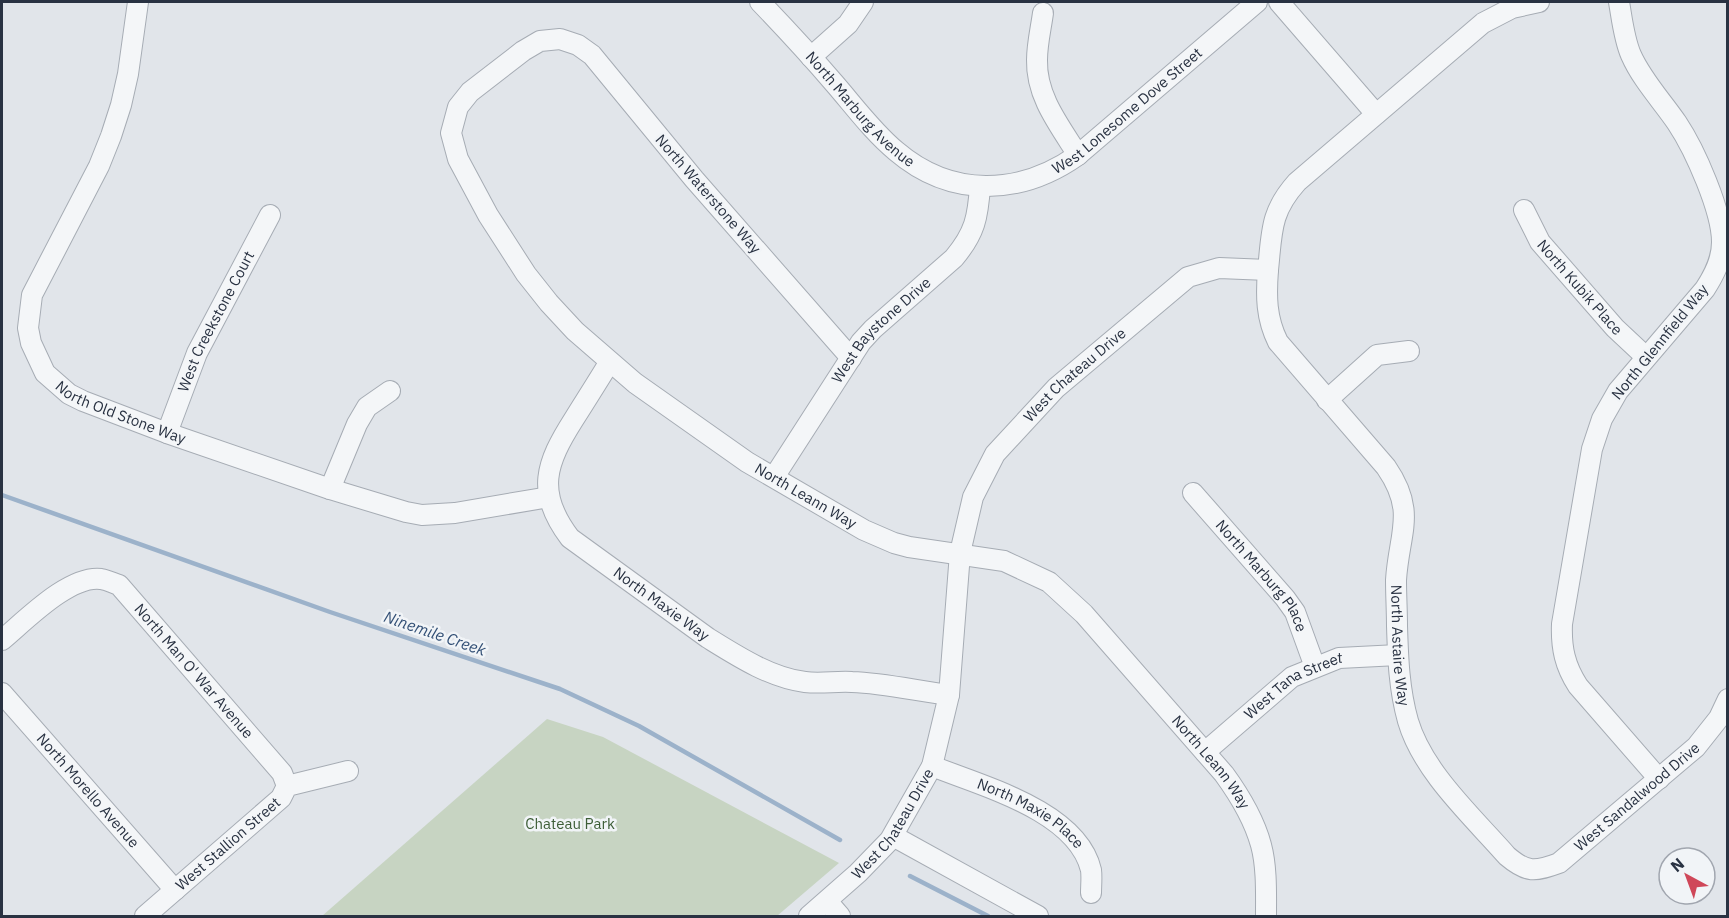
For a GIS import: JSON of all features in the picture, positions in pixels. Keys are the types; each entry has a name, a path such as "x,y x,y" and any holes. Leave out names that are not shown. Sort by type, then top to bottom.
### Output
{"street":[{"name":"North Old Stone Way","path":"138,2 128,74 111,136 99,166 38,281 29,311 28,328 31,343 45,372 69,394 83,401 167,433 330,489 406,512 455,513 549,497"},
{"name":"North Marburg Avenue","path":"760,2 882,137 906,159 933,175 980,186"},
{"path":"811,57 848,24 863,2"},
{"name":"West Lonesome Dove Street","path":"980,186 1029,181 1058,169 1257,2"},
{"path":"1279,2 1376,114"},
{"path":"1268,270 1272,223 1286,194 1297,182 1484,23 1512,8 1539,2"},
{"name":"North Glennfield Way","path":"1619,2 1631,54 1638,69 1686,137 1717,212 1722,244 1713,276 1705,289 1618,391 1596,434 1566,600 1562,640 1569,672 1578,686 1659,779"},
{"path":"1043,13 1037,53 1038,77 1048,108 1077,155"},
{"name":"North Waterstone Way","path":"560,39 578,45 592,55 694,179 850,358"},
{"name":"North Leann Way","path":"560,39 540,41 523,51 470,92 458,106 451,133 458,159 488,215 521,266 562,317 609,363 734,454 879,537 909,547 1004,561 1049,582 1084,614 1224,774 1242,799 1262,846 1266,916"},
{"name":"West Baystone Drive","path":"774,477 850,358 873,329 954,258 966,244 978,214 980,186"},
{"name":"North Kubik Place","path":"1524,210 1540,242 1615,328 1646,357"},
{"name":"West Creekstone Court","path":"167,433 197,353 270,214"},
{"name":"West Chateau Drive","path":"808,916 875,857 893,836 932,766 949,695 960,553 973,497 995,454 1056,388 1188,278 1219,268 1268,270"},
{"name":"North Astaire Way","path":"1268,270 1266,303 1271,327 1278,342 1386,467 1402,495 1405,528 1396,582 1398,655 1403,700 1409,723 1423,754 1442,782 1507,856 1518,866 1530,870"},
{"path":"1327,400 1377,355 1409,351"},
{"name":"North Maxie Way","path":"609,363 560,442 549,472 549,497 559,524 570,538 708,638 753,664 804,682 850,681 949,695"},
{"path":"330,489 357,424 367,407 390,391"},
{"name":"North Marburg Place","path":"1193,493 1295,612 1315,667"},
{"name":"North Man O' War Avenue","path":"2,640 68,586 85,580 101,579 119,585 282,773 287,786"},
{"name":"West Tana Street","path":"1205,752 1292,677 1340,658 1398,655"},
{"name":"North Morello Avenue","path":"2,693 175,890"},
{"name":"West Sandalwood Drive","path":"1530,870 1542,870 1559,863 1659,779 1709,733 1728,699"},
{"name":"North Maxie Place","path":"932,766 1029,804 1052,818 1071,836 1085,856 1091,871 1091,893"},
{"name":"West Stallion Street","path":"145,916 281,798 287,786 348,771"},
{"path":"893,836 1038,916"},
{"path":"826,901 840,916"}],"green space":[{"name":"Chateau Park","path":"547,719 603,737 839,863 777,916 322,916"}],"waterway":[{"name":"Ninemile Creek","path":"2,495 330,612 560,689 639,726 840,840"},
{"name":"Ninemile Creek","path":"910,876 988,916"}]}
